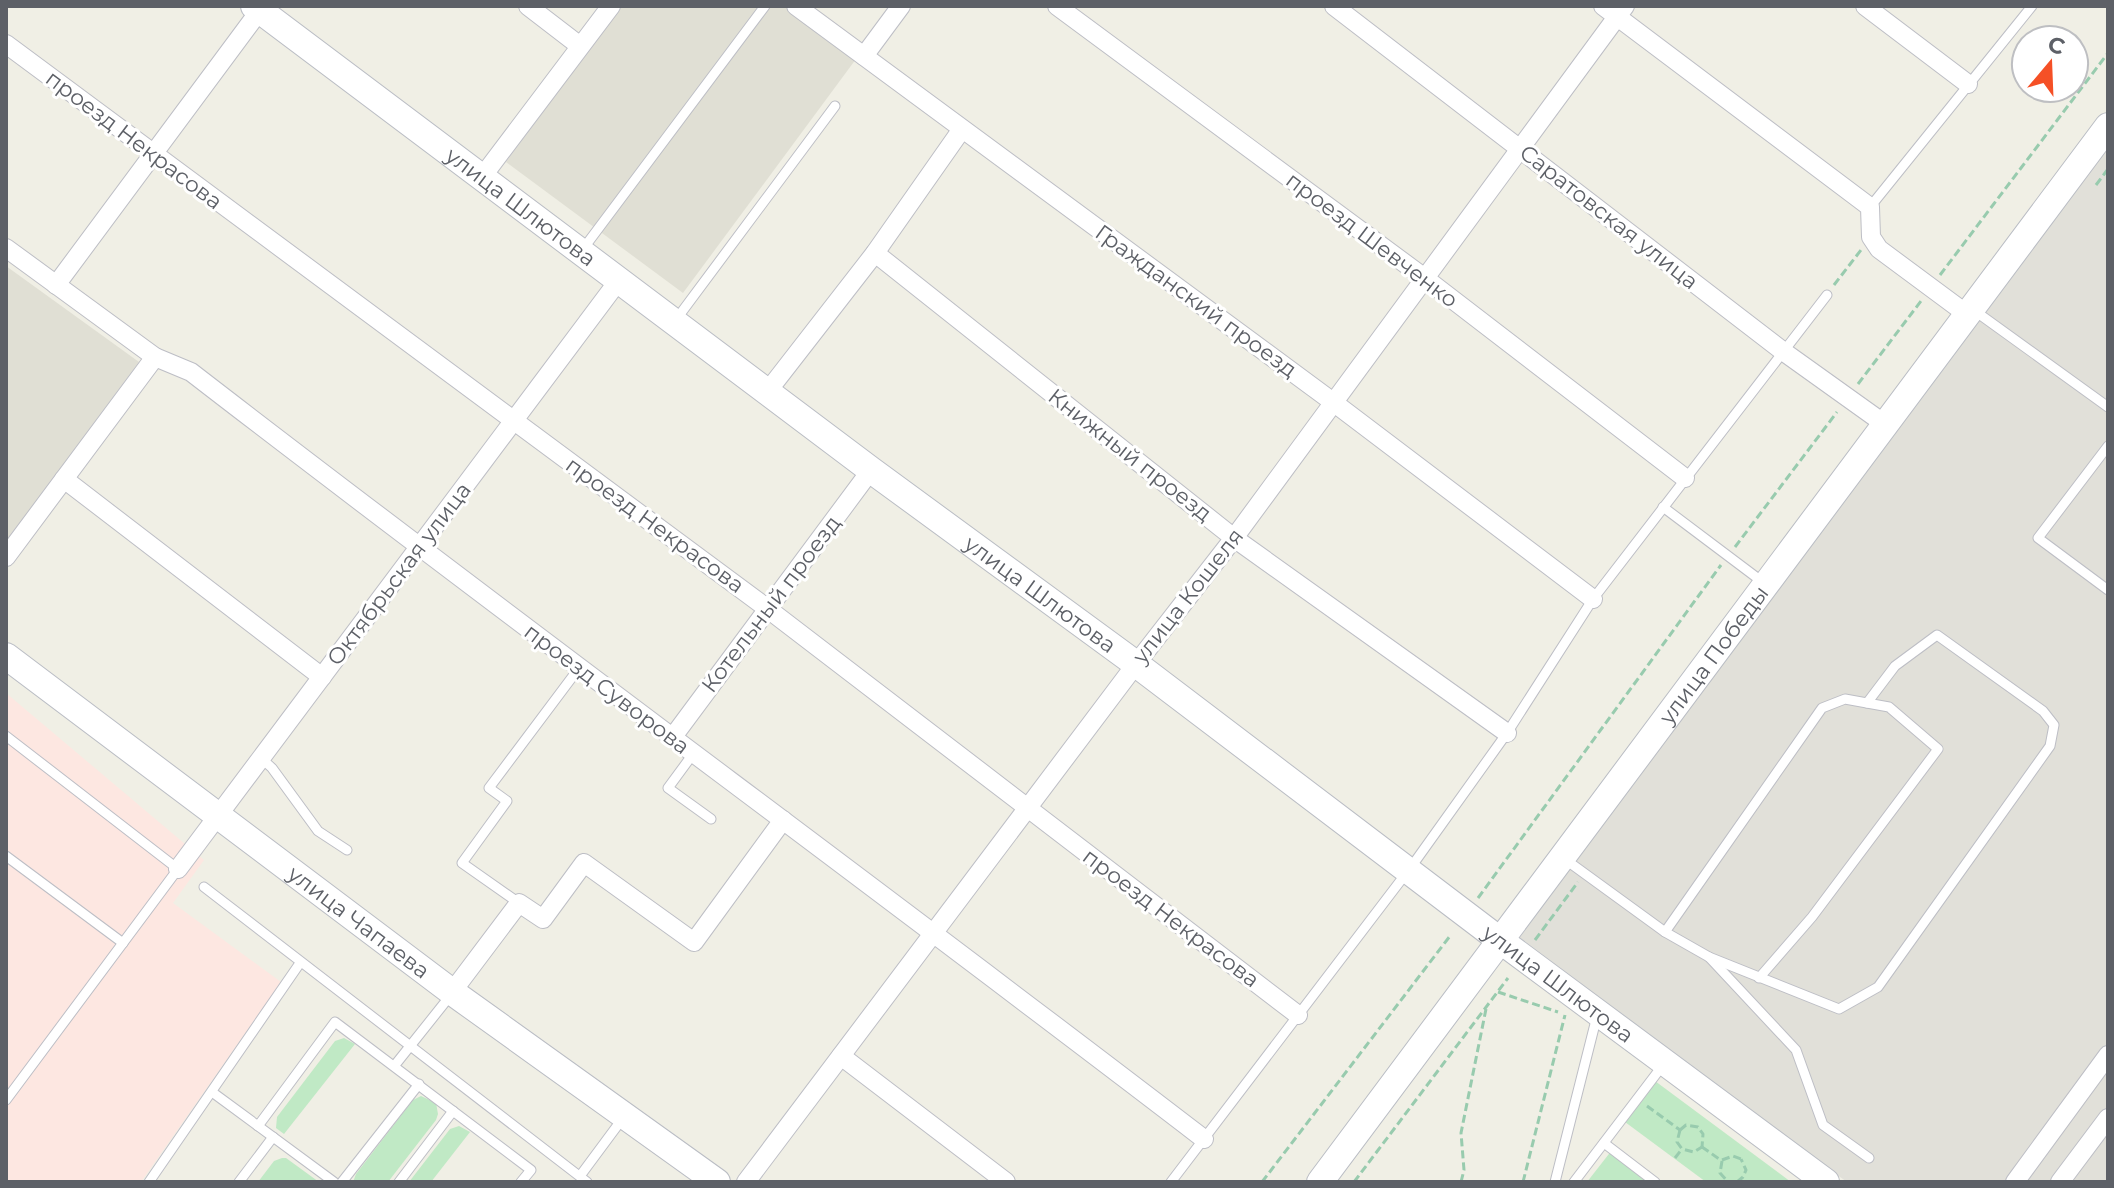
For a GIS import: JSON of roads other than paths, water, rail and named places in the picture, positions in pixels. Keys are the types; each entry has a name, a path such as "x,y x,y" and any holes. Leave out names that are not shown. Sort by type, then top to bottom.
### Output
{"main road":[{"name":"улица Шлютова","path":"259,7 871,470 1136,664 1826,1182"},
{"name":"улица Победы","path":"1320,1182 1501,941 1573,866 1767,585 2108,126"},
{"name":"улица Чапаева","path":"6,656 452,992 717,1182"}],"street":[{"path":"528,6 580,46"},
{"path":"482,177 611,6"},
{"name":"Гражданский проезд","path":"796,6 1333,402 1593,599"},
{"path":"864,56 901,6"},
{"name":"проезд Шевченко","path":"1057,6 1426,279 1685,478"},
{"name":"Саратовская улица","path":"1334,6 1784,352 1886,425"},
{"path":"1865,6 1968,84"},
{"path":"56,285 259,7"},
{"path":"1615,10 1870,207 1871,237 1879,249 1931,288 1970,312"},
{"name":"улица Кошеля","path":"746,1182 1234,538 1426,279 1615,10"},
{"name":"проезд Некрасова","path":"6,44 768,609 1298,1015"},
{"path":"767,392 875,253 962,129"},
{"name":"проезд Суворова","path":"6,248 155,357 191,372 418,548 934,932 1204,1139"},
{"name":"Книжный проезд","path":"875,253 1234,538 1507,733"},
{"name":"Октябрьская улица","path":"178,869 619,280"},
{"path":"6,557 155,357"},
{"name":"Котельный проезд","path":"672,738 871,470"},
{"path":"64,479 322,677"},
{"path":"452,992 519,903 543,919 584,863 694,942 783,820"},
{"path":"2015,1182 2108,1055"},
{"path":"841,1056 1006,1182"},
{"path":"2060,1182 2108,1118"}],"lane":[{"path":"581,252 765,6"},
{"path":"1870,207 2032,6"},
{"path":"674,322 835,106"},
{"path":"1171,1182 1408,870 1507,733 1593,599 1827,295"},
{"path":"1970,312 2108,407"},
{"path":"2108,446 2038,538 2108,590"},
{"path":"1663,507 1767,585"},
{"path":"1573,866 1665,932 1709,957 1839,1009 1878,987 2050,746 2054,725 2043,711 1937,635 1895,666 1867,703"},
{"path":"519,903 462,863 507,801 489,788 579,668"},
{"path":"1665,932 1822,708 1845,699 1889,707 1938,749 1812,917 1759,978"},
{"path":"6,736 178,869 6,1100"},
{"path":"693,754 668,788 711,819"},
{"path":"261,758 272,768 318,831 347,850"},
{"path":"6,856 123,943"},
{"path":"204,887 584,1179 625,1116"},
{"path":"1709,957 1796,1050 1823,1125 1869,1158"},
{"path":"149,1182 300,963"},
{"path":"395,1065 452,992"},
{"path":"1555,1182 1598,1013"},
{"path":"258,1126 335,1022 531,1170 523,1181"},
{"path":"1574,1182 1665,1062"},
{"path":"342,1182 419,1084"},
{"path":"212,1092 334,1182"},
{"path":"399,1182 453,1111"},
{"path":"239,1182 273,1137"},
{"path":"1604,1143 1655,1182"}]}
